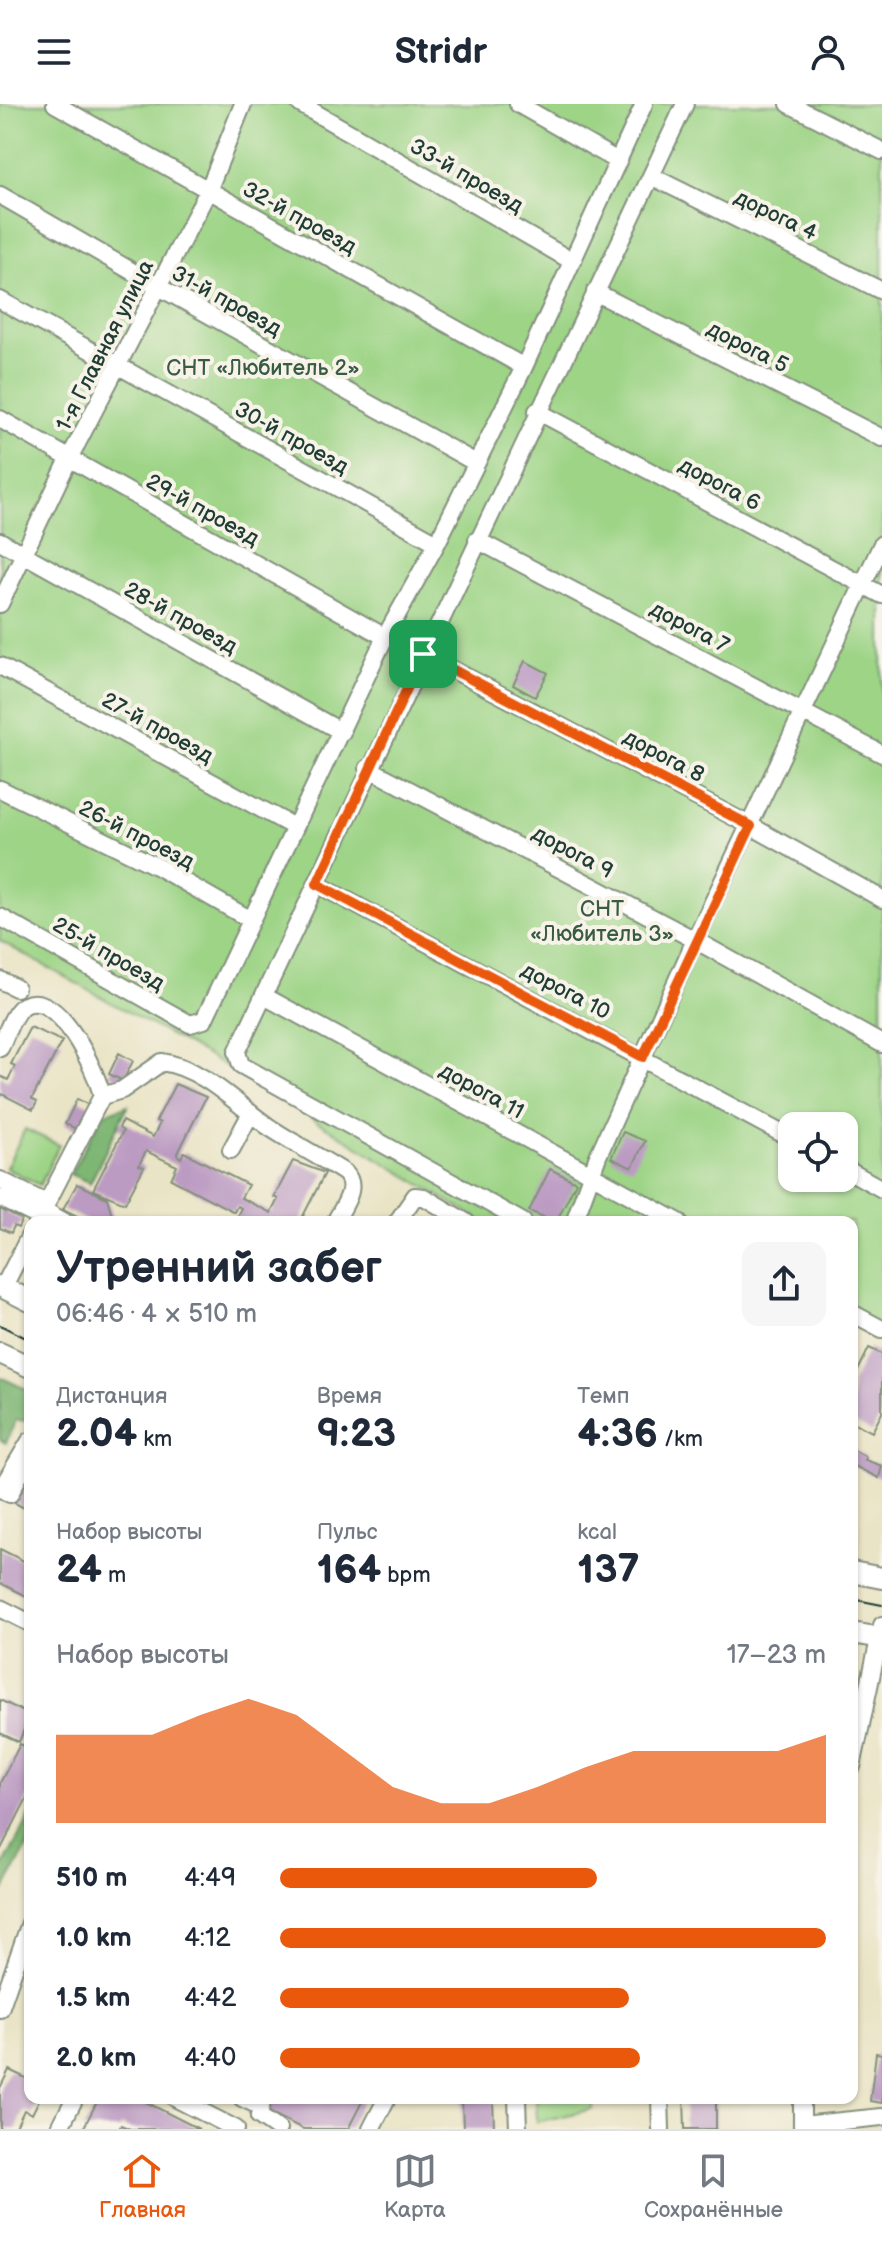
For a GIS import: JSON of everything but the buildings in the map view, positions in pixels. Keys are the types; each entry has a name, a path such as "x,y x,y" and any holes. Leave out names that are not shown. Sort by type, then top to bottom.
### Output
{"main road":[{"path":"2,1287 24,1298"},
{"path":"0,1353 24,1364"},
{"path":"858,1573 882,1578"},
{"path":"858,1633 881,1633"}],"street":[{"name":"32-й проезд","path":"55,104 524,367"},
{"name":"1-я Главная улица","path":"0,604 69,459 208,191 243,104"},
{"name":"33-й проезд","path":"300,104 570,260"},
{"path":"518,104 616,160"},
{"path":"251,920 385,637 437,543 524,367 570,260 644,104"},
{"path":"512,1216 241,1065 237,1052 368,768 685,104"},
{"path":"789,104 882,151"},
{"name":"дорога 4","path":"651,176 882,291"},
{"name":"31-й проезд","path":"0,195 476,463"},
{"name":"дорога 5","path":"595,292 882,438"},
{"name":"30-й проезд","path":"0,300 437,543"},
{"name":"дорога 6","path":"537,411 882,595"},
{"name":"29-й проезд","path":"0,419 385,637"},
{"name":"дорога 7","path":"477,540 882,754"},
{"name":"28-й проезд","path":"0,541 342,732"},
{"path":"576,1216 695,940 882,544"},
{"name":"дорога 8","path":"423,654 751,826 882,899"},
{"name":"27-й проезд","path":"0,666 294,827"},
{"name":"дорога 9","path":"368,768 695,940 882,1044"},
{"name":"26-й проезд","path":"0,789 158,867 251,920"},
{"name":"дорога 10","path":"317,884 778,1131"},
{"name":"25-й проезд","path":"0,917 190,1024 204,1020 251,920"},
{"path":"0,980 16,988"},
{"name":"дорога 11","path":"264,996 668,1216"},
{"path":"0,1048 20,1008 28,1003 37,1004 66,1020 99,1080 102,1096 41,1213"},
{"path":"102,1096 122,1090 162,1062 173,1064 218,1088 351,1179 352,1189 338,1216"},
{"path":"231,1150 251,1113"},
{"path":"858,1176 882,1189"},
{"path":"0,1180 41,1213"},
{"path":"401,1216 415,1196 424,1197 456,1216"},
{"path":"0,1198 41,1213"},
{"path":"2,1287 24,1246"},
{"path":"858,1316 882,1329"},
{"path":"22,1457 24,1453"},
{"path":"0,1608 24,1620"},
{"path":"858,1739 881,1633"},
{"path":"0,2009 4,1985 24,1953"},
{"path":"59,2129 72,2104"},
{"path":"187,2104 236,2129"},
{"path":"261,2104 259,2116 278,2129"},
{"path":"371,2129 384,2104"},
{"path":"517,2104 518,2129"},
{"path":"660,2104 661,2129"},
{"path":"802,2104 802,2127 882,2117"}],"green space":[{"path":"0,104 882,104 882,1336 858,1323 858,1216 473,1216 222,1064 0,941"},
{"path":"128,1105 90,1183 70,1174 103,1114"},
{"path":"25,1129 59,1145 40,1185 6,1168"},
{"path":"0,1377 24,1388 24,1421 16,1420 6,1443 0,1440"},
{"path":"24,1827 24,1853 0,1897 0,1872"},
{"path":"536,2104 593,2104 593,2109 537,2122"}],"tram line":[{"path":"0,1325 24,1337"},
{"path":"858,1600 882,1605"}],"route":[{"path":"423,654 751,826 695,940 643,1057 317,884 423,654"}],"park label":[{"name":"СНТ «Любитель 2»","path":"263,367"},
{"name":"СНТ «Любитель 3»","path":"602,920"}]}
